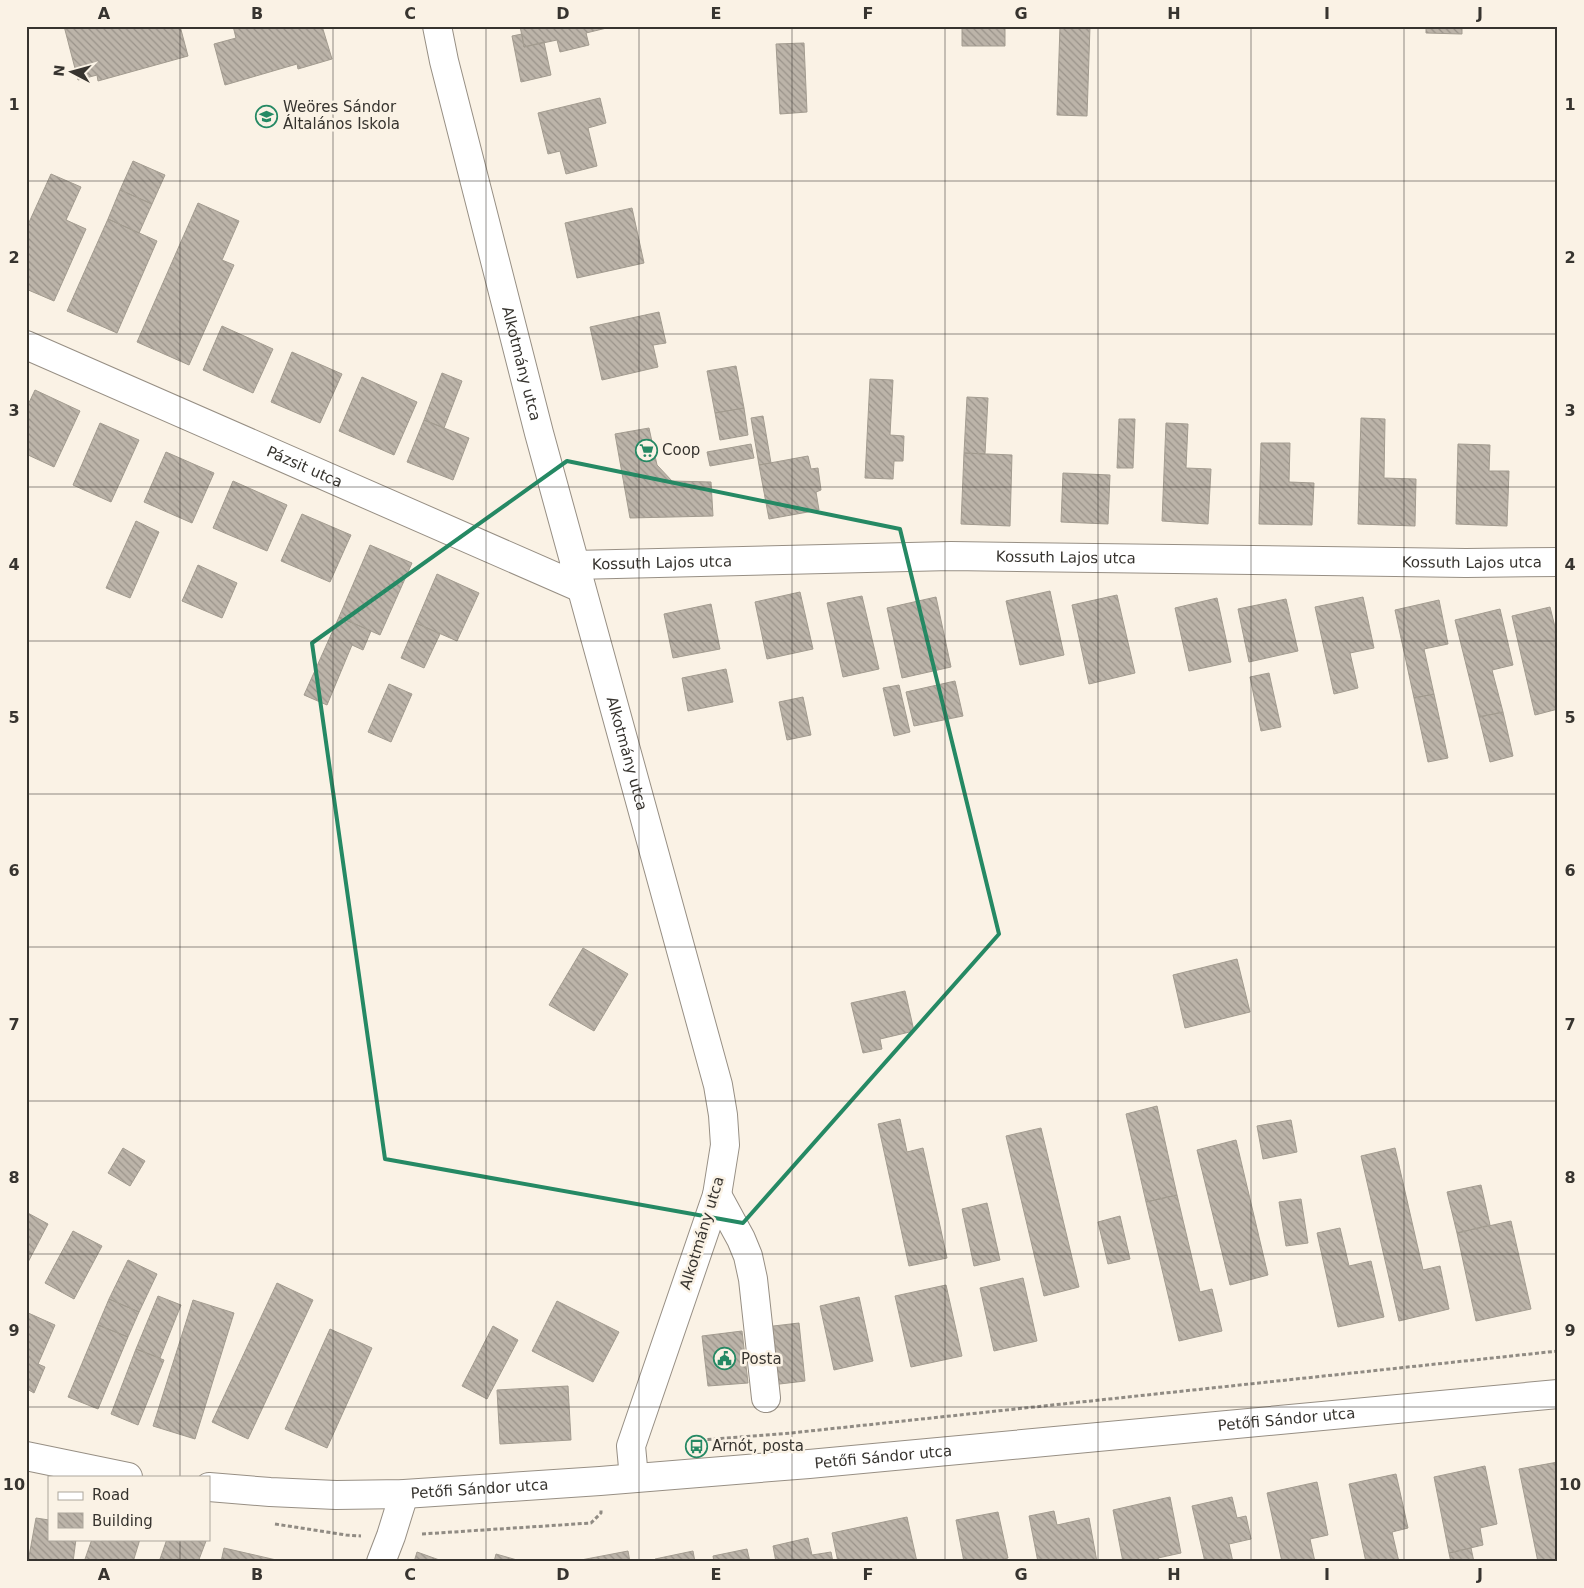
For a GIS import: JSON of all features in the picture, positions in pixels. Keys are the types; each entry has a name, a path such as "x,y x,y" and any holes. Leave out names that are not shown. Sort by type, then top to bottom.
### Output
{"street":[{"name":"Alkotmány utca","path":"437,26 539,433 718,1085 723,1115 725,1145 717,1195 631,1446 634,1478"},
{"name":"Pázsit utca","path":"26,345 578,577"},
{"name":"Kossuth Lajos utca","path":"578,577 952,556 1466,563 1558,562"},
{"path":"717,1195 741,1239 754,1279 766,1398"},
{"name":"Petőfi Sándor utca","path":"210,1487 336,1495 404,1494 818,1463 1558,1394"},
{"path":"26,1456 123,1476"},
{"path":"381,1562 404,1494"}],"highlighted area":[{"path":"567,461 900,529 999,934 743,1223 385,1159 312,643"}],"building":[{"path":"64,26 180,26 188,56 98,81 97,75 78,80"},
{"path":"233,26 322,26 332,59 298,69 297,64 225,85 214,44 236,38"},
{"path":"520,26 615,26 586,33 589,45 560,52 557,40 524,47"},
{"path":"962,26 1005,26 1005,46 962,46"},
{"path":"1060,26 1090,26 1087,116 1057,115"},
{"path":"1426,26 1462,26 1462,34 1426,33"},
{"path":"522,34 524,47 544,42 551,75 521,82 512,36"},
{"path":"804,43 807,112 780,114 776,44"},
{"path":"600,98 606,123 588,128 597,166 566,174 560,151 548,154 538,113"},
{"path":"133,161 165,175 152,204 120,190"},
{"path":"51,174 81,187 66,220 86,229 54,301 26,289 26,229"},
{"path":"120,190 152,204 139,233 108,219"},
{"path":"198,203 239,221 222,260 234,265 189,365 137,342"},
{"path":"632,208 644,263 577,278 565,223"},
{"path":"108,219 157,241 117,333 67,311"},
{"path":"659,312 666,343 653,345 658,367 602,380 590,327"},
{"path":"222,326 273,349 253,393 203,370"},
{"path":"292,352 342,374 320,423 271,402"},
{"path":"736,366 744,408 715,413 707,371"},
{"path":"442,373 462,381 444,428 424,420"},
{"path":"362,377 417,402 394,455 339,431"},
{"path":"870,379 893,380 890,435 904,436 903,461 894,461 893,479 865,478"},
{"path":"35,390 80,411 54,467 26,454 26,409"},
{"path":"967,397 988,398 985,454 964,453"},
{"path":"744,408 748,435 720,440 715,413"},
{"path":"763,416 771,463 759,465 751,418"},
{"path":"1361,418 1385,419 1384,478 1416,479 1415,526 1358,524"},
{"path":"1119,419 1135,419 1133,468 1117,468"},
{"path":"424,420 469,438 453,480 407,462"},
{"path":"100,423 139,440 111,502 73,485"},
{"path":"1166,423 1188,424 1186,468 1211,469 1208,524 1162,521"},
{"path":"649,428 657,465 672,481 711,482 713,516 630,518 615,434"},
{"path":"1261,443 1290,443 1289,482 1314,483 1312,525 1259,524"},
{"path":"751,444 754,458 710,466 707,452"},
{"path":"1458,444 1490,445 1489,471 1509,471 1507,526 1456,524"},
{"path":"166,452 214,473 192,523 144,502"},
{"path":"964,453 1012,455 1010,526 961,524"},
{"path":"808,456 811,469 818,468 821,490 816,492 819,510 769,519 759,465"},
{"path":"1063,473 1110,475 1108,524 1061,522"},
{"path":"233,481 287,505 267,551 213,528"},
{"path":"302,514 351,535 330,582 281,561"},
{"path":"136,521 159,532 130,598 106,588"},
{"path":"370,545 412,563 380,635 339,617"},
{"path":"198,565 237,583 222,618 182,601"},
{"path":"437,574 479,593 457,641 416,623"},
{"path":"1050,591 1064,655 1020,665 1006,601"},
{"path":"800,592 813,649 767,659 755,602"},
{"path":"1117,595 1135,673 1089,684 1072,605"},
{"path":"862,596 879,669 843,677 827,603"},
{"path":"936,597 951,667 902,678 887,608"},
{"path":"1363,597 1374,648 1350,653 1358,688 1334,694 1315,607"},
{"path":"1217,598 1231,662 1189,671 1175,608"},
{"path":"1286,599 1298,651 1249,662 1238,609"},
{"path":"1439,600 1448,644 1424,649 1434,694 1414,698 1395,610"},
{"path":"711,604 720,649 673,658 664,614"},
{"path":"1550,607 1558,639 1558,709 1535,715 1512,616"},
{"path":"1500,609 1513,665 1492,670 1503,712 1479,717 1455,620"},
{"path":"339,617 371,631 363,650 352,645 327,705 304,695"},
{"path":"416,623 440,634 424,668 401,658"},
{"path":"726,669 733,702 688,711 682,678"},
{"path":"1269,673 1281,727 1261,731 1250,677"},
{"path":"955,681 963,716 914,726 906,692"},
{"path":"389,684 412,694 391,742 368,732"},
{"path":"899,685 910,732 894,736 883,688"},
{"path":"1434,694 1448,758 1428,762 1414,698"},
{"path":"803,697 811,735 787,740 779,702"},
{"path":"1503,712 1513,756 1490,762 1479,717"},
{"path":"583,948 628,974 594,1031 549,1005"},
{"path":"1237,959 1250,1012 1185,1028 1173,975"},
{"path":"905,991 914,1031 880,1039 882,1049 863,1053 851,1003"},
{"path":"1157,1106 1177,1195 1146,1202 1126,1114"},
{"path":"900,1119 907,1152 923,1148 947,1258 909,1266 878,1124"},
{"path":"1291,1120 1297,1152 1263,1159 1257,1126"},
{"path":"1041,1128 1079,1287 1044,1296 1006,1136"},
{"path":"1236,1140 1268,1275 1230,1285 1197,1150"},
{"path":"123,1148 145,1161 130,1186 108,1173"},
{"path":"1395,1148 1423,1270 1440,1266 1449,1309 1399,1321 1361,1156"},
{"path":"1481,1185 1490,1225 1457,1233 1447,1192"},
{"path":"1177,1195 1200,1292 1212,1289 1222,1331 1179,1341 1146,1202"},
{"path":"1301,1199 1308,1243 1286,1246 1279,1202"},
{"path":"987,1203 1000,1260 974,1266 962,1209"},
{"path":"26,1212 48,1224 26,1266"},
{"path":"1120,1216 1130,1259 1108,1264 1098,1222"},
{"path":"1511,1221 1531,1309 1476,1321 1457,1233"},
{"path":"1340,1228 1349,1266 1371,1261 1384,1317 1338,1327 1317,1233"},
{"path":"73,1231 102,1246 74,1299 45,1283"},
{"path":"128,1260 157,1274 139,1312 109,1299"},
{"path":"1023,1278 1037,1341 994,1351 980,1288"},
{"path":"277,1283 313,1300 248,1439 212,1422"},
{"path":"946,1285 962,1356 911,1367 895,1296"},
{"path":"158,1296 181,1305 160,1358 136,1349"},
{"path":"859,1297 873,1361 834,1370 820,1306"},
{"path":"109,1299 139,1312 128,1337 98,1325"},
{"path":"193,1300 234,1313 195,1439 153,1426"},
{"path":"557,1301 619,1332 593,1382 532,1351"},
{"path":"26,1312 55,1325 38,1364 45,1367 34,1393 27,1389 26,1391"},
{"path":"799,1323 805,1381 771,1385 765,1327"},
{"path":"98,1325 128,1337 98,1409 68,1397"},
{"path":"493,1326 518,1340 487,1399 462,1386"},
{"path":"330,1329 372,1348 327,1448 285,1429"},
{"name":"Posta","path":"742,1331 748,1383 708,1386 702,1336"},
{"path":"136,1349 164,1360 138,1425 111,1414"},
{"path":"568,1386 571,1440 500,1444 497,1390"},
{"path":"1558,1462 1558,1562 1538,1562 1519,1469"},
{"path":"1485,1466 1497,1524 1480,1528 1483,1545 1449,1553 1434,1477"},
{"path":"1396,1474 1408,1528 1392,1532 1399,1562 1366,1562 1349,1484"},
{"path":"1317,1482 1328,1535 1310,1539 1315,1562 1282,1562 1267,1493"},
{"path":"1170,1497 1181,1553 1158,1558 1159,1562 1123,1562 1113,1510"},
{"path":"1232,1497 1237,1518 1246,1516 1251,1539 1229,1544 1233,1562 1205,1562 1192,1506"},
{"path":"1054,1511 1057,1525 1089,1518 1097,1562 1038,1562 1029,1516"},
{"path":"998,1512 1008,1558 992,1562 964,1562 956,1520"},
{"path":"907,1517 917,1562 838,1562 832,1533"},
{"path":"36,1518 48,1520 48,1540 76,1540 73,1562 28,1562"},
{"path":"808,1538 812,1555 831,1552 833,1562 776,1562 773,1546"},
{"path":"92,1540 140,1540 133,1562 84,1562"},
{"path":"167,1540 206,1541 198,1562 159,1562"},
{"path":"224,1548 285,1562 221,1562"},
{"path":"1471,1548 1474,1562 1451,1562 1449,1553"},
{"path":"747,1549 750,1562 714,1562 713,1556"},
{"path":"628,1551 630,1562 581,1562 581,1560"},
{"path":"693,1551 695,1562 655,1562 655,1559"},
{"path":"417,1552 445,1562 414,1562"},
{"path":"496,1554 524,1562 494,1562"}],"place":[{"name":"Weöres Sándor Általános Iskola","path":"267,116"},
{"name":"Coop","path":"646,450"},
{"name":"Posta","path":"725,1359"},
{"name":"Arnót, posta","path":"696,1446"}]}
